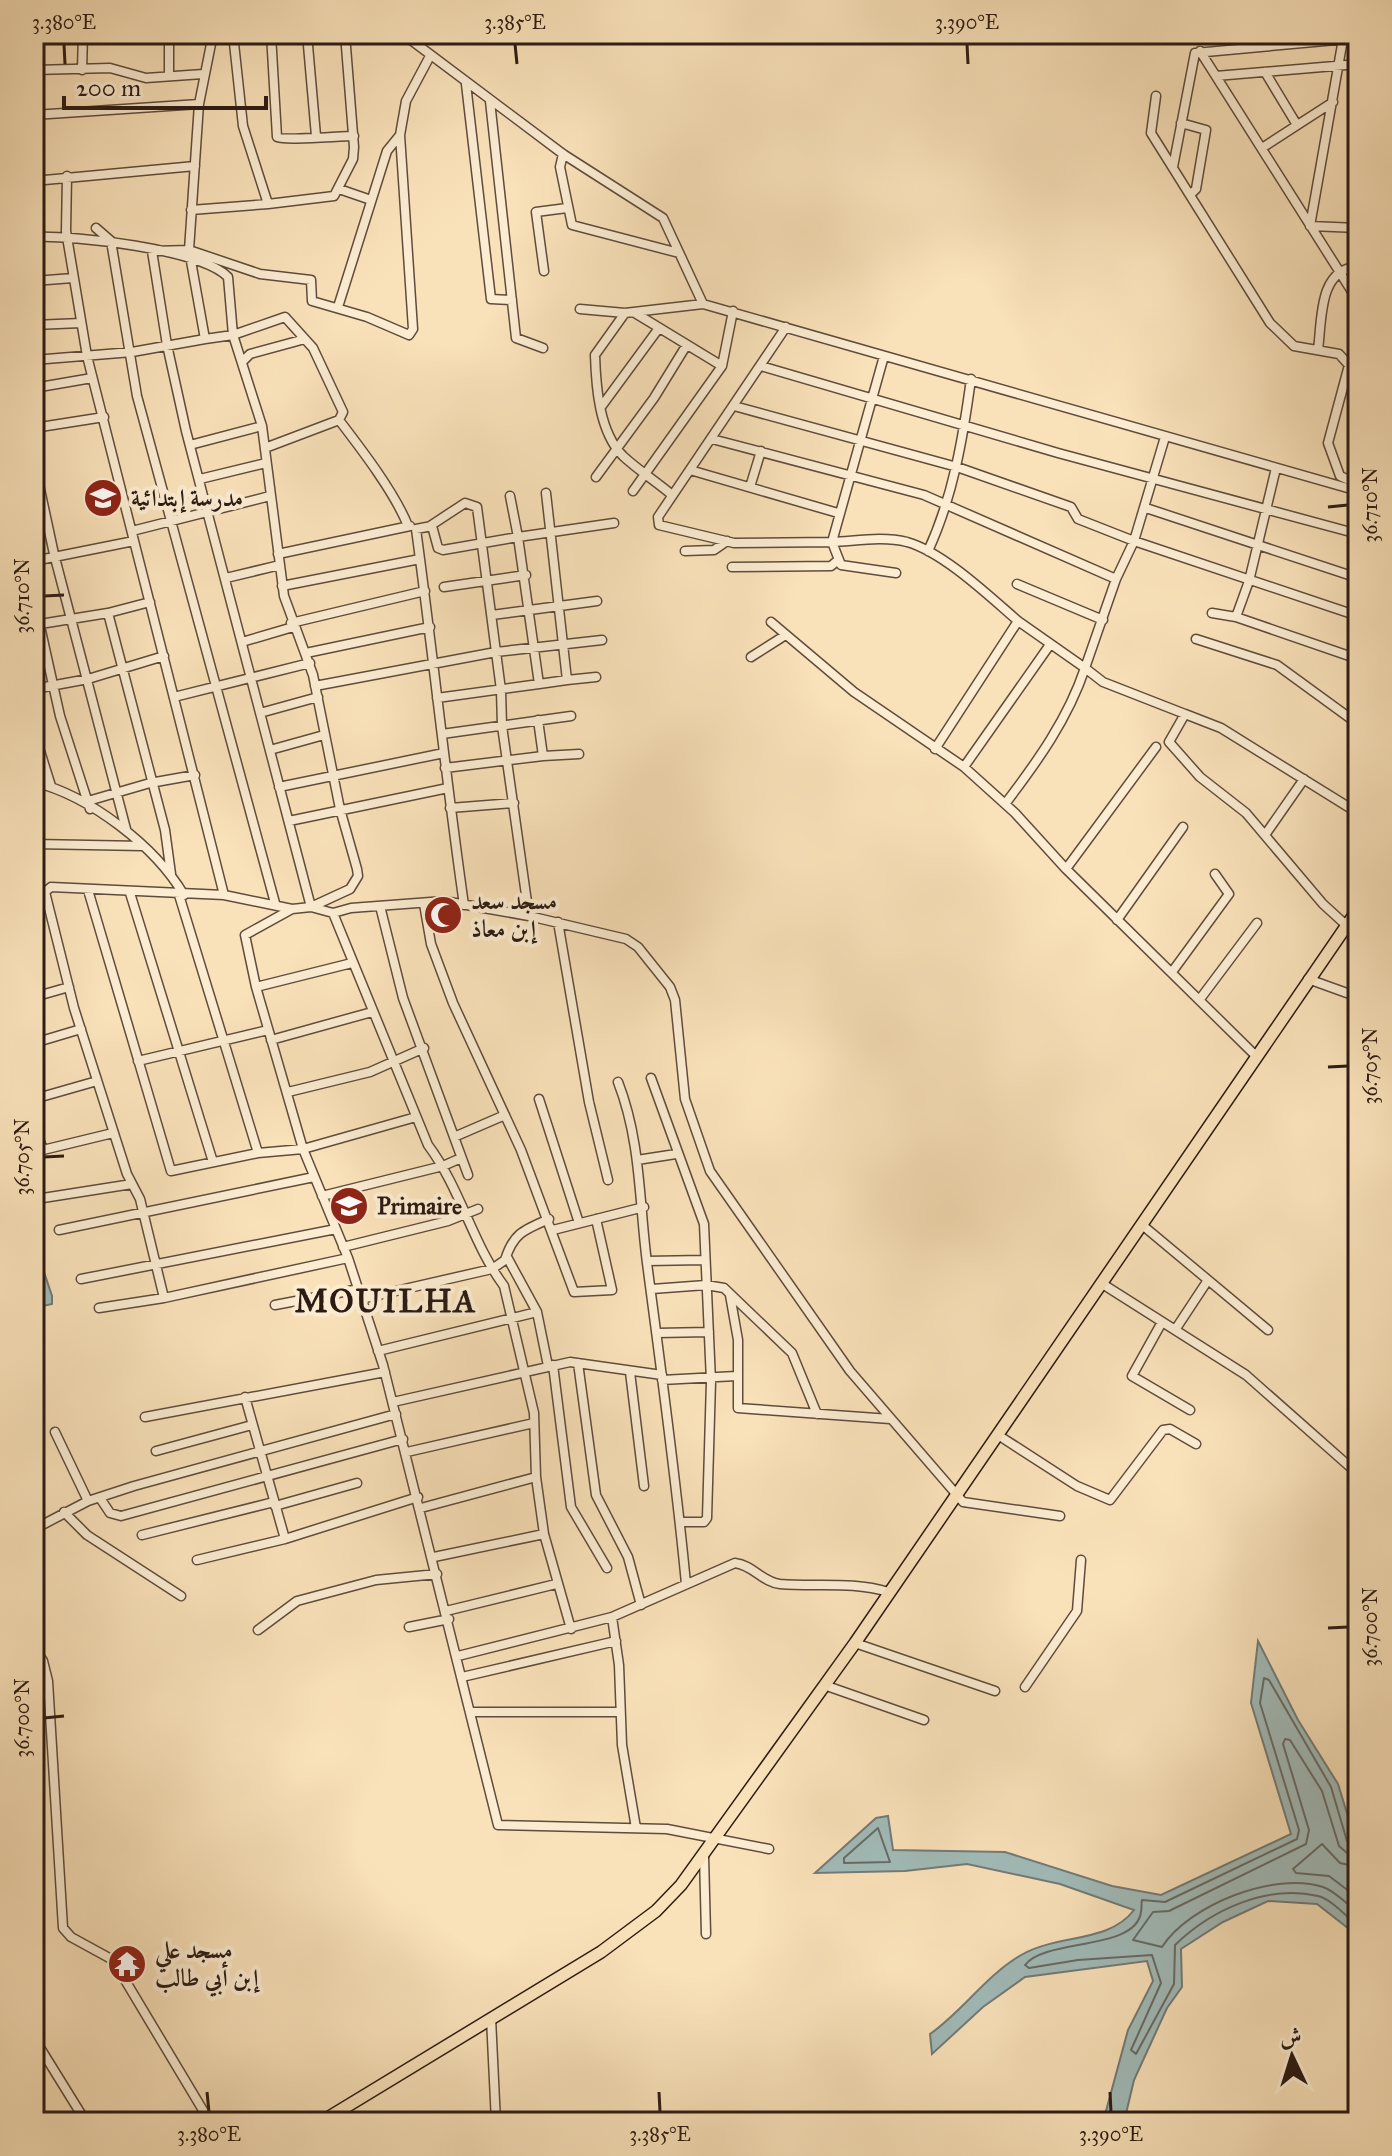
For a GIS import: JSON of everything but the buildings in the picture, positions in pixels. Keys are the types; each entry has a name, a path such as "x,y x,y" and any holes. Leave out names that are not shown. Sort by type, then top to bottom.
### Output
{"main road":[{"path":"329,2120 628,1933 656,1911 704,1856 855,1643 1358,909"}],"street":[{"path":"82,70 83,34"},
{"path":"169,34 169,76"},
{"path":"205,339 189,255 199,104 213,34"},
{"path":"233,34 243,126 268,204"},
{"path":"271,34 277,137 288,140 354,136"},
{"path":"307,34 316,136"},
{"path":"191,210 334,196 353,159 354,136 345,34"},
{"path":"403,34 563,154 663,218 703,304"},
{"path":"1173,167 1192,57 1200,51 1358,38"},
{"path":"1310,226 1343,39"},
{"path":"1200,51 1358,301"},
{"path":"34,237 67,235 111,241 152,251 189,255 260,274 311,280 312,301 338,307 409,335 413,329 400,135 406,101 430,56"},
{"path":"1216,76 1358,64"},
{"path":"34,70 110,68 146,78 203,74"},
{"path":"1265,72 1297,125"},
{"path":"466,84 491,299 512,300"},
{"path":"1156,96 1151,133 1276,331 1294,346 1339,354 1349,365 1328,443 1340,476 1358,484"},
{"path":"490,101 517,340 543,348"},
{"path":"1262,148 1333,102"},
{"path":"34,115 199,104"},
{"path":"1181,123 1206,130 1196,189 1190,195"},
{"path":"338,307 387,151 400,135"},
{"path":"563,154 560,167 569,222 577,227 679,253"},
{"path":"34,181 195,166"},
{"path":"67,176 67,235 87,356 224,895"},
{"path":"339,189 371,200"},
{"path":"544,271 536,212 567,208"},
{"path":"1310,226 1358,228"},
{"path":"96,228 111,241 137,396 275,903"},
{"path":"152,251 167,345 190,445 311,907"},
{"path":"189,255 228,277 233,335 262,426 282,586 292,625 310,663 340,809 358,876 344,894 311,907 292,909 245,935 256,987 303,1149 348,1258 385,1372 434,1557 498,1825 636,1828 718,1836 769,1849"},
{"path":"1318,350 1329,282 1339,272 1358,267"},
{"path":"34,281 73,278"},
{"path":"580,309 630,313 703,304 733,311 1358,491"},
{"path":"633,491 722,366 733,311"},
{"path":"630,313 722,366"},
{"path":"630,313 595,355 601,407 617,448 672,495"},
{"path":"34,360 132,352 233,335 285,317 305,339 343,412 339,420 265,448"},
{"path":"34,325 81,323"},
{"path":"786,327 672,495 658,517 659,525 727,541 889,539 928,551 957,570 1049,646 1103,682 1221,728 1358,813"},
{"path":"601,407 659,328"},
{"path":"242,362 250,354 305,339"},
{"path":"596,477 654,398 686,346"},
{"path":"837,561 832,542 838,513 884,356"},
{"path":"761,366 1058,453 1358,534"},
{"path":"34,388 92,378"},
{"path":"928,551 957,467 971,379"},
{"path":"734,406 957,467 1071,507 1078,519 1134,541 1358,616"},
{"path":"34,428 104,417"},
{"path":"339,420 385,489 399,502 413,527 430,627 464,905"},
{"path":"190,445 262,426"},
{"path":"1005,804 1041,758 1071,702 1146,508 1165,437"},
{"path":"712,439 849,474 945,504 1116,579"},
{"path":"750,487 761,451"},
{"path":"200,479 266,463"},
{"path":"35,466 54,554 126,829"},
{"path":"1236,617 1249,581 1276,468"},
{"path":"690,470 838,513"},
{"path":"546,493 567,680"},
{"path":"34,561 270,496"},
{"path":"510,496 526,575 539,684"},
{"path":"278,554 430,526 472,503 480,516 501,690 502,726 529,916"},
{"path":"1146,508 1358,578"},
{"path":"430,526 435,530 440,550 614,523"},
{"path":"685,551 714,550 727,541"},
{"path":"282,586 420,559"},
{"path":"732,567 831,566 837,561"},
{"path":"837,561 896,573"},
{"path":"226,578 280,565"},
{"path":"444,587 526,575"},
{"path":"1017,584 1103,620"},
{"path":"242,642 292,625 425,591"},
{"path":"34,599 54,687 89,805"},
{"path":"492,615 597,601"},
{"path":"38,625 150,602"},
{"path":"108,613 150,783 165,830 171,874"},
{"path":"1212,613 1236,617 1358,659"},
{"path":"935,749 1018,621"},
{"path":"771,622 854,692 964,767 1005,804 1066,869 1257,1057"},
{"path":"306,653 430,627"},
{"path":"751,657 784,636"},
{"path":"1196,639 1277,665 1358,724"},
{"path":"315,686 496,652 602,640"},
{"path":"964,767 1049,646"},
{"path":"34,689 88,679 164,656"},
{"path":"174,697 310,663"},
{"path":"437,698 596,677"},
{"path":"260,713 318,697"},
{"path":"1185,714 1169,742 1200,777 1246,813 1323,904 1346,925"},
{"path":"442,734 571,716"},
{"path":"538,720 543,756"},
{"path":"34,732 51,786"},
{"path":"270,750 324,735"},
{"path":"1066,869 1156,747"},
{"path":"279,787 444,753"},
{"path":"445,768 508,759 579,754"},
{"path":"89,805 150,783 195,775"},
{"path":"1265,835 1304,779"},
{"path":"34,782 51,786 89,805 126,829 171,874 182,895 258,1153"},
{"path":"289,821 448,788"},
{"path":"450,808 514,803"},
{"path":"1117,920 1183,827"},
{"path":"34,844 144,846"},
{"path":"1172,972 1229,894 1215,874"},
{"path":"51,887 45,892 45,901 113,1133 143,1213 164,1298"},
{"path":"34,888 224,895 275,903 292,909"},
{"path":"88,890 168,1168 177,1171 258,1153 303,1149 416,1117"},
{"path":"130,893 213,1162"},
{"path":"311,907 333,913 444,901 558,922 626,939 638,947 670,987 675,1000 685,1099 710,1171 850,1371 963,1502 1060,1516"},
{"path":"424,904 431,944 453,1003 549,1219 572,1291 611,1291 596,1219"},
{"path":"380,906 392,963 468,1175"},
{"path":"333,913 428,1145 443,1166 492,1269 504,1286 526,1371 544,1534 571,1629"},
{"path":"558,922 589,1102 608,1180"},
{"path":"1200,999 1257,923"},
{"path":"256,987 352,963"},
{"path":"1308,979 1322,988 1358,997"},
{"path":"34,997 69,987"},
{"path":"271,1040 372,1012"},
{"path":"34,1043 81,1029"},
{"path":"138,1061 268,1030"},
{"path":"288,1092 370,1072 424,1048"},
{"path":"651,1078 676,1154 703,1217 711,1377 707,1518 704,1522 680,1522"},
{"path":"34,1099 97,1081"},
{"path":"618,1082 637,1160 644,1207 647,1261 686,1584"},
{"path":"539,1099 579,1223"},
{"path":"454,1137 505,1115"},
{"path":"34,1124 43,1150 113,1133"},
{"path":"637,1160 676,1154"},
{"path":"322,1196 443,1166 461,1158"},
{"path":"59,1230 314,1177"},
{"path":"43,1198 132,1184"},
{"path":"553,1230 644,1207"},
{"path":"343,1247 478,1209"},
{"path":"549,1219 523,1230 506,1249 507,1257 537,1312 550,1366 571,1507 607,1568"},
{"path":"1141,1224 1268,1330"},
{"path":"81,1279 156,1267 336,1229"},
{"path":"361,1299 492,1269 507,1257"},
{"path":"99,1308 164,1298 348,1258"},
{"path":"647,1261 704,1260"},
{"path":"1175,1330 1208,1280"},
{"path":"1101,1283 1263,1388 1358,1474"},
{"path":"652,1289 720,1286 792,1353 817,1414"},
{"path":"275,1305 359,1289"},
{"path":"730,1295 737,1332 738,1408 890,1419"},
{"path":"378,1351 537,1312"},
{"path":"1162,1322 1132,1376 1190,1410"},
{"path":"657,1333 709,1332"},
{"path":"393,1402 526,1371 578,1363 662,1377 736,1376"},
{"path":"578,1363 596,1495 628,1557 641,1605"},
{"path":"145,1417 385,1372"},
{"path":"630,1372 644,1486"},
{"path":"245,1397 285,1539"},
{"path":"34,1525 42,1525 88,1501 396,1414"},
{"path":"407,1452 534,1423"},
{"path":"156,1451 252,1425"},
{"path":"998,1435 1077,1486 1110,1500 1163,1430 1170,1429 1196,1444"},
{"path":"55,1432 88,1501"},
{"path":"100,1498 110,1513 121,1516 403,1439"},
{"path":"421,1508 536,1477"},
{"path":"142,1535 357,1483"},
{"path":"197,1560 285,1539 418,1497"},
{"path":"64,1512 87,1535 181,1596"},
{"path":"434,1557 544,1534"},
{"path":"1025,1687 1077,1611 1081,1560"},
{"path":"458,1656 612,1617 735,1563 748,1565 761,1576 779,1584 861,1584 889,1592"},
{"path":"258,1630 297,1601 376,1580 437,1574"},
{"path":"409,1627 556,1584"},
{"path":"612,1617 619,1712 636,1828"},
{"path":"462,1677 616,1641"},
{"path":"855,1643 995,1691"},
{"path":"34,1648 43,1661 49,1697 63,1928 71,1937 113,1960 210,2122"},
{"path":"824,1685 924,1720"},
{"path":"471,1712 619,1712"},
{"path":"704,1856 706,1934"},
{"path":"491,2018 496,2122"},
{"path":"34,2038 86,2122"}],"water":[{"path":"34,1242 52,1304 34,1308"},
{"path":"1258,1641 1298,1720 1338,1784 1358,1849 1358,1936 1317,1904 1268,1901 1223,1922 1181,1949 1182,1987 1167,2008 1134,2080 1124,2122 1103,2122 1128,2030 1153,1981 1147,1961 1025,1977 983,2007 932,2054 930,2034 1010,1962 1037,1948 1111,1928 1124,1921 1134,1910 1060,1884 967,1864 905,1871 815,1873 876,1818 888,1816 893,1850 1005,1852 1112,1886 1161,1895 1291,1834 1251,1703"}],"place":[{"name":"مدرسة إبتدائية","path":"103,498"},
{"name":"مسجد سعد إبن معاذ","path":"443,915"},
{"name":"Primaire","path":"349,1206"},
{"name":"مسجد علي إبن أبي طالب","path":"127,1964"}],"district":[{"name":"MOUILHA","path":"386,1301"}]}
